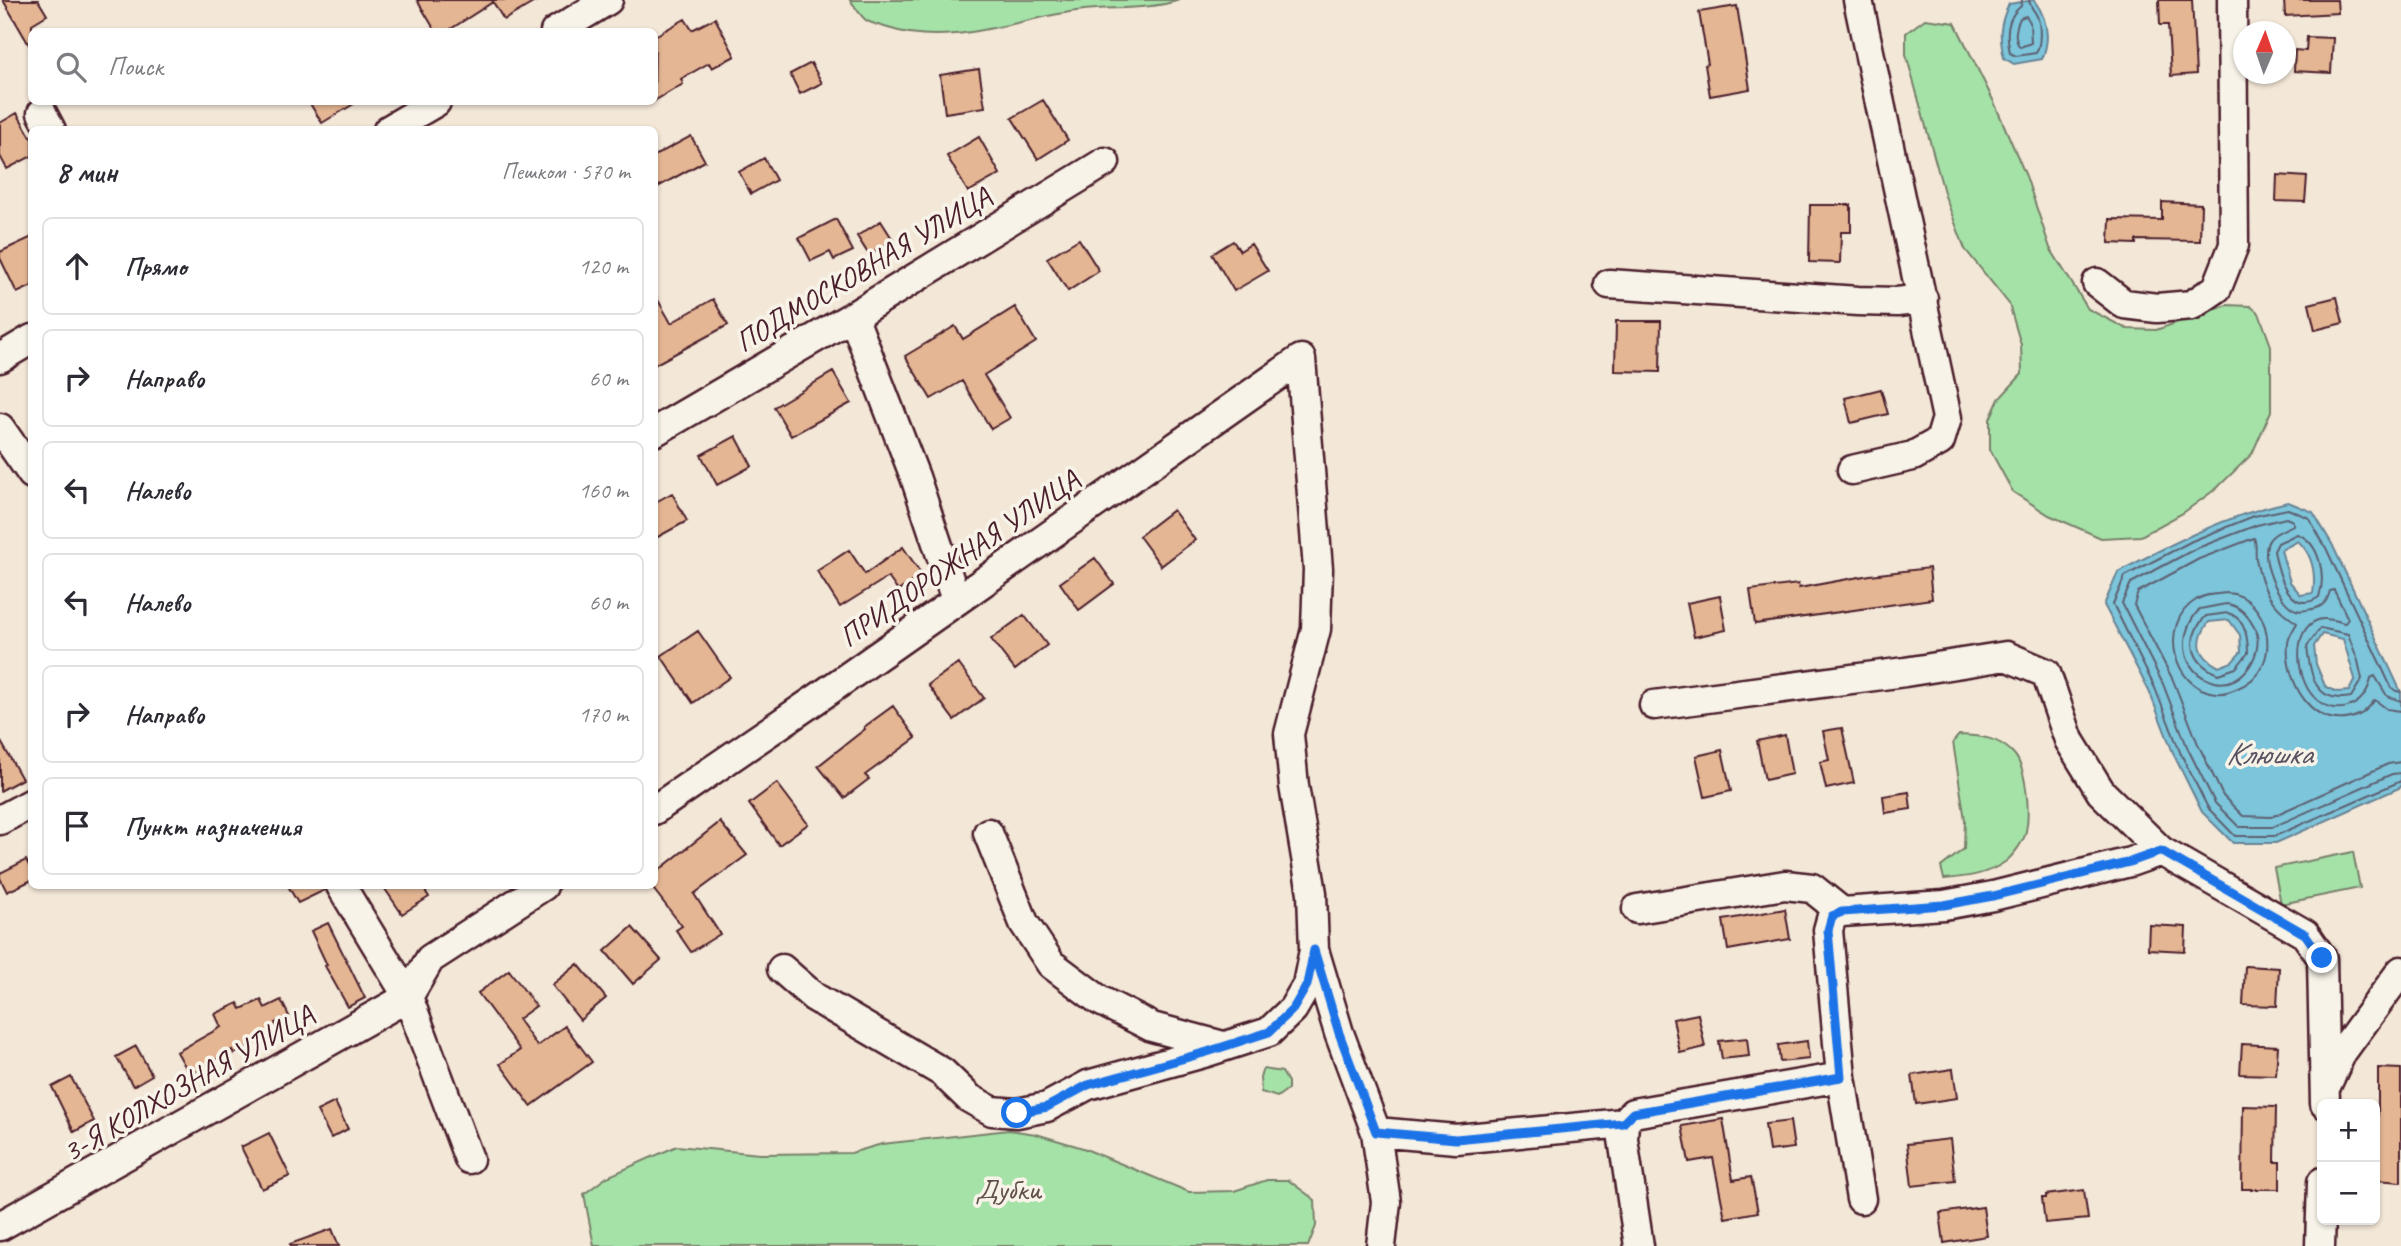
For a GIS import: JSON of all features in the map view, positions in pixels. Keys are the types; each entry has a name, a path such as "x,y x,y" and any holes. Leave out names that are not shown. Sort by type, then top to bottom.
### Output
{"street":[{"path":"562,28 608,0"},
{"path":"1852,470 1913,456 1940,441 1947,418 1858,0"},
{"path":"2097,283 2124,304 2157,308 2192,305 2217,288 2234,245 2232,0"},
{"path":"395,126 431,105"},
{"name":"ПОДМОСКОВНАЯ УЛИЦА","path":"658,430 853,316 1105,162"},
{"path":"1609,284 1858,301 1897,302 1923,299"},
{"path":"853,316 915,477 956,600"},
{"path":"0,358 28,341"},
{"name":"ПРИДОРОЖНАЯ УЛИЦА","path":"658,807 1301,359 1311,457 1318,581 1316,629 1289,734 1294,786 1312,893 1314,950"},
{"path":"0,428 28,468"},
{"path":"1654,705 2006,656 2046,673 2069,740 2101,792 2161,851 2305,934 2322,958 2325,1095"},
{"path":"0,820 28,805"},
{"path":"988,833 1024,923 1051,964 1099,1000 1152,1027 1223,1046"},
{"path":"1861,1199 1841,1077 1828,930 1832,916 1842,912 1944,905 1993,896 2130,862 2161,851"},
{"path":"1637,909 1786,885 1812,888 1842,912"},
{"path":"343,889 408,997 470,1159"},
{"path":"408,997 430,959 538,889"},
{"path":"782,969 814,998 943,1072 969,1098 992,1111 1017,1113 1047,1107 1088,1085 1269,1032 1293,1009 1307,985 1314,950"},
{"path":"1314,950 1339,1033 1376,1132 1385,1202 1381,1246"},
{"path":"2325,1095 2342,1052 2401,971"},
{"name":"3-Я КОЛХОЗНАЯ УЛИЦА","path":"0,1226 408,997"},
{"path":"1376,1132 1456,1139 1623,1123 1633,1113 1841,1077"},
{"path":"1623,1123 1639,1246"},
{"path":"2320,1246 2321,1225"}],"green space":[{"path":"850,0 1180,0 1144,7 1084,10 986,30 937,35 912,34 869,22"},
{"path":"1925,19 1955,23 1994,102 2026,176 2050,248 2088,309 2127,329 2156,330 2227,305 2250,306 2259,313 2271,346 2271,411 2252,454 2217,488 2183,513 2141,536 2101,538 2049,515 2013,492 1990,450 1990,419 1999,399 2022,374 2021,345 2009,304 1965,249 1945,196 1906,54 1906,33"},
{"path":"1959,735 1995,741 2013,753 2024,779 2027,823 2021,843 2005,862 1983,873 1944,879 1941,867 1964,849 1965,820 1953,742"},
{"path":"2353,852 2360,888 2281,904 2274,868"},
{"path":"1263,1069 1282,1072 1288,1082 1288,1089 1277,1097 1261,1092 1260,1077"},
{"name":"Дубки","path":"1009,1130 1036,1134 1083,1148 1189,1192 1234,1191 1267,1180 1288,1180 1315,1200 1316,1226 1308,1246 594,1246 584,1194 607,1177 677,1146 760,1154 851,1153 882,1144"}],"water":[{"path":"2034,0 2046,28 2045,51 2042,59 2014,64 2004,58 2001,37 2003,18 2009,4"},
{"name":"Клюшка","path":"2288,502 2313,512 2332,544 2401,692 2401,787 2276,843 2233,843 2202,812 2174,755 2149,691 2104,605 2118,572 2201,531","holes":["2298,541 2307,552 2312,565 2313,593 2301,595 2290,582 2281,550","2229,620 2240,635 2241,652 2232,662 2219,667 2202,652 2200,641 2209,622","2322,634 2343,639 2355,679 2349,691 2337,692 2325,686 2316,664 2314,646"]}],"building":[{"path":"3,0 38,0 47,15 32,24 32,28 28,28 28,43"},
{"path":"417,0 538,0 504,20 493,2 452,28 434,28"},
{"path":"2159,0 2192,0 2196,74 2171,76 2168,25 2160,25"},
{"path":"2284,0 2337,0 2338,13 2285,16"},
{"path":"1737,6 1750,89 1710,96 1705,65 1708,64 1699,12"},
{"path":"715,18 735,56 712,68 709,63 681,79 683,84 658,99 658,34 685,19 692,30"},
{"path":"2307,37 2333,38 2331,73 2296,71 2296,50 2306,51"},
{"path":"811,63 822,83 800,94 790,74"},
{"path":"979,69 985,107 945,113 940,75"},
{"path":"1043,100 1068,140 1038,159 1012,118"},
{"path":"311,105 352,105 322,123"},
{"path":"17,113 28,132 28,158 7,169 0,156 0,123"},
{"path":"691,136 705,161 658,187 658,154"},
{"path":"979,137 1000,174 968,192 947,156"},
{"path":"764,158 776,180 751,194 739,172"},
{"path":"2277,175 2307,177 2305,202 2276,201"},
{"path":"2162,202 2201,204 2200,241 2136,240 2136,244 2109,243 2110,219 2162,220"},
{"path":"1810,205 1851,205 1851,232 1841,232 1840,263 1809,262"},
{"path":"836,219 853,251 834,260 830,252 811,261 799,238"},
{"path":"881,221 893,240 869,255 857,236"},
{"path":"28,239 28,288 17,293 0,258 0,252"},
{"path":"1079,239 1099,271 1068,291 1047,258"},
{"path":"1233,241 1240,251 1251,244 1268,271 1234,291 1212,254"},
{"path":"2337,297 2343,323 2315,330 2309,304"},
{"path":"713,299 728,325 658,363 658,300 671,323"},
{"path":"1015,307 1036,342 984,375 1010,418 991,429 962,381 931,399 905,356 955,326 963,339"},
{"path":"1616,321 1661,321 1660,372 1615,371"},
{"path":"833,372 851,403 791,436 774,407"},
{"path":"1881,389 1888,414 1851,423 1845,398"},
{"path":"736,436 752,466 717,485 701,455"},
{"path":"672,493 687,521 658,537 658,501"},
{"path":"1173,510 1195,540 1161,566 1139,536"},
{"path":"903,547 922,575 898,591 888,577 840,607 817,571 849,550 865,574"},
{"path":"1095,558 1114,584 1079,610 1060,583"},
{"path":"1929,568 1932,599 1755,624 1750,590 1798,584 1799,588"},
{"path":"1720,596 1726,630 1694,637 1687,603"},
{"path":"1024,615 1047,645 1015,670 991,639"},
{"path":"698,631 730,677 693,703 661,656"},
{"path":"958,663 984,698 954,720 928,685"},
{"path":"893,706 916,738 865,775 869,779 844,798 818,766"},
{"path":"1842,728 1854,783 1826,789 1820,762 1829,760 1823,731"},
{"path":"1785,735 1792,774 1765,780 1757,741"},
{"path":"0,740 22,779 0,791"},
{"path":"1722,750 1731,791 1705,797 1696,756"},
{"path":"777,783 808,824 779,845 749,804"},
{"path":"1909,792 1911,809 1885,813 1883,796"},
{"path":"720,822 747,855 694,894 720,934 691,952 676,930 682,926 654,890 658,889 658,871"},
{"path":"26,860 28,864 28,882 7,892 0,873"},
{"path":"290,889 325,889 325,890 298,903"},
{"path":"385,889 424,889 429,897 402,914"},
{"path":"1785,909 1790,939 1728,950 1723,920"},
{"path":"328,923 365,998 348,1007 325,966 327,965 311,931"},
{"path":"2149,925 2186,927 2185,951 2148,949"},
{"path":"632,927 661,960 633,984 605,951"},
{"path":"578,964 606,998 580,1020 552,985"},
{"path":"2245,966 2279,968 2277,1006 2243,1005"},
{"path":"509,970 536,1006 518,1019 537,1046 565,1026 592,1062 531,1106 500,1064 520,1050 478,993"},
{"path":"261,1000 265,1008 281,1000 289,1016 275,1023 279,1032 234,1054 232,1050 190,1075 177,1052 221,1027 215,1014 238,1003 241,1009"},
{"path":"1698,1014 1705,1047 1680,1053 1673,1019"},
{"path":"1747,1038 1749,1056 1722,1059 1719,1041"},
{"path":"1807,1041 1809,1059 1780,1062 1778,1045"},
{"path":"2242,1044 2278,1046 2276,1075 2240,1074"},
{"path":"136,1046 152,1075 133,1086 116,1057"},
{"path":"2378,1068 2401,1069 2401,1182 2380,1180"},
{"path":"1953,1069 1957,1098 1916,1104 1912,1075"},
{"path":"71,1077 94,1121 74,1132 52,1087"},
{"path":"335,1102 348,1129 331,1138 317,1111"},
{"path":"2243,1106 2276,1107 2275,1162 2280,1162 2280,1189 2242,1189"},
{"path":"1723,1119 1733,1180 1751,1177 1758,1212 1725,1218 1713,1158 1689,1162 1682,1126"},
{"path":"1790,1121 1794,1148 1769,1151 1765,1124"},
{"path":"269,1133 290,1176 262,1189 241,1147"},
{"path":"1950,1139 1955,1181 1912,1186 1907,1144"},
{"path":"2084,1190 2088,1219 2045,1223 2042,1198 2046,1198 2046,1195"},
{"path":"1983,1207 1987,1236 1944,1243 1940,1213"},
{"path":"332,1229 339,1246 290,1244"}],"route":[{"path":"1017,1113 1047,1107 1088,1085 1269,1032 1293,1009 1307,985 1314,950 1339,1033 1376,1132 1456,1139 1623,1123 1633,1113 1841,1077 1828,930 1832,916 1842,912 1944,905 1993,896 2130,862 2161,851 2305,934 2322,958"}]}
